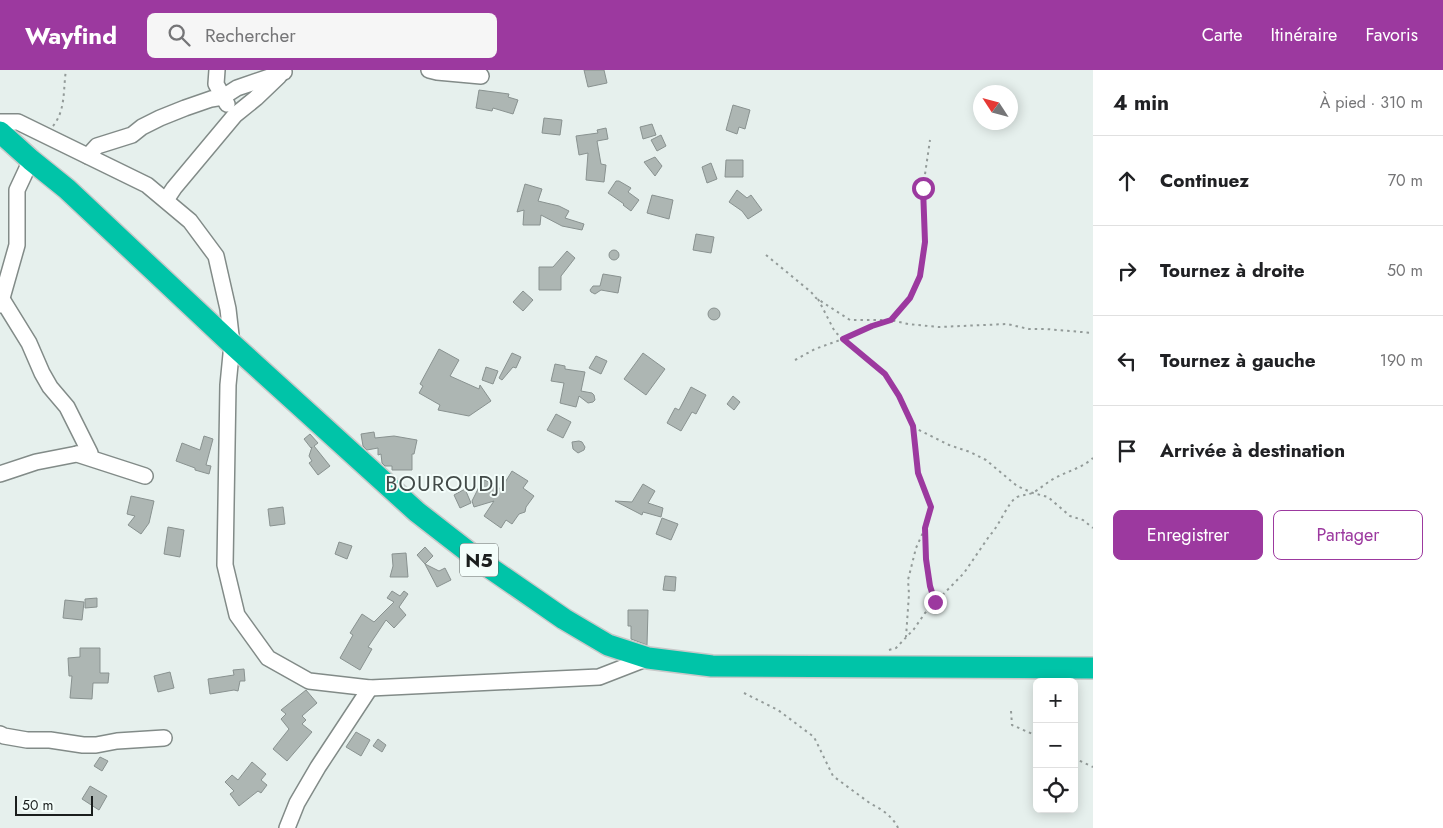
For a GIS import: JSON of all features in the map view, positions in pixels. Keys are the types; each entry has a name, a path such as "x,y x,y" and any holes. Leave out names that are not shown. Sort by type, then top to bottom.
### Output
{"highway":[{"name":"N5","path":"0,132 67,189 232,344 417,512 480,561 564,619 608,644 648,658 712,666 1093,668"}],"street":[{"path":"217,70 216,84 235,115"},
{"path":"429,70 481,76"},
{"path":"88,156 97,146 132,135 142,127 160,118 185,108 223,97 238,88 285,71"},
{"path":"166,200 235,115 285,71"},
{"path":"0,122 18,122 147,184 190,221 216,256 228,309 232,344 228,385 225,565 237,615 268,658 309,681 370,688 599,677 648,658"},
{"path":"0,474 36,462 90,453 84,438 66,407 50,387 42,373 29,343 0,300 17,245 17,190 31,160"},
{"path":"77,454 145,476"},
{"path":"287,828 297,803 318,767 370,688"},
{"path":"0,734 27,740 50,740 83,745 96,745 117,740 164,738"}],"path":[{"path":"46,136 60,118 66,70"},
{"path":"795,360 815,349 891,320 910,298 920,276 925,242 923,188 930,140"},
{"path":"766,254 818,299 850,320 891,320 908,324 940,327 1007,324 1029,329 1093,332"},
{"path":"818,299 835,332 885,374 899,396 913,426 918,473 931,507 925,528 916,548 908,580 906,637"},
{"path":"913,426 949,445 986,460 1018,486 1048,497 1070,516 1082,520 1093,528"},
{"path":"889,650 896,648 935,602 964,573 996,530 1016,498 1033,493 1054,478 1085,465 1093,458"},
{"path":"925,528 926,559 930,586 935,602"},
{"path":"744,692 778,710 814,737 832,776 890,817 898,828"},
{"path":"1011,711 1012,725 1033,734"},
{"path":"1078,760 1093,767"}],"building":[{"path":"584,70 604,70 607,83 588,87"},
{"path":"479,90 509,94 508,97 518,100 513,114 493,108 492,111 476,108"},
{"path":"733,105 750,110 745,129 739,127 737,134 726,130"},
{"path":"544,118 562,120 560,135 542,133"},
{"path":"652,124 656,135 643,139 640,127"},
{"path":"606,128 608,139 597,141 601,164 606,165 604,182 586,180 588,153 579,155 576,136 598,133 597,130"},
{"path":"661,135 666,146 657,151 651,140"},
{"path":"655,157 662,166 655,176 644,162"},
{"path":"726,160 743,160 743,177 725,177"},
{"path":"711,163 717,179 707,183 702,167"},
{"path":"616,181 631,188 628,192 639,200 631,211 608,193"},
{"path":"525,184 542,189 538,201 559,206 569,211 565,218 584,224 582,230 562,226 541,215 540,225 523,225 524,210 517,212"},
{"path":"737,190 747,198 751,195 762,210 748,219 742,211 729,202"},
{"path":"652,195 673,200 669,219 647,213"},
{"path":"696,234 714,237 711,253 693,250"},
{"path":"612,250 616,250 619,255 618,259 612,260 609,257 609,253"},
{"path":"567,251 575,258 561,276 561,290 539,290 539,267 553,267"},
{"path":"603,274 621,277 618,293 601,290 595,294 591,292 590,290 593,286 600,286"},
{"path":"523,291 533,300 523,311 513,302"},
{"path":"712,308 716,308 720,314 716,320 712,320 708,316 708,312"},
{"path":"439,349 459,360 450,376 479,389 480,385 491,401 469,416 438,410 440,405 419,393 423,386 420,384"},
{"path":"512,353 521,357 516,368 513,367 502,380 499,378"},
{"path":"643,353 665,369 646,395 624,379"},
{"path":"596,356 607,361 601,374 589,368"},
{"path":"555,364 565,366 565,369 585,372 581,391 592,393 595,400 588,403 579,396 576,407 560,403 564,383 551,381"},
{"path":"486,367 498,371 493,384 482,380"},
{"path":"691,387 706,395 696,414 692,412 681,431 667,423 675,408 679,410"},
{"path":"733,396 740,402 734,410 727,404"},
{"path":"556,414 571,422 563,438 547,430"},
{"path":"374,432 375,438 394,436 417,440 414,454 412,454 412,470 392,470 392,466 385,466 382,463 381,454 378,455 378,448 367,450 363,446 361,434"},
{"path":"310,434 318,443 314,446 330,466 318,475 309,463 312,461 309,456 312,447 304,439"},
{"path":"204,436 213,439 206,465 211,466 209,474 176,461 182,443 200,450"},
{"path":"579,441 585,447 584,450 578,453 573,449 572,442"},
{"path":"512,471 528,481 523,488 534,496 526,507 525,512 519,514 512,524 506,520 501,528 484,516 494,501 474,507 472,501 483,479 501,489"},
{"path":"643,484 655,491 648,503 663,508 661,517 643,512 642,515 615,501 632,502"},
{"path":"465,489 471,503 460,508 454,495"},
{"path":"131,496 154,501 149,523 141,534 128,525 135,516 127,514"},
{"path":"283,507 285,524 270,526 268,509"},
{"path":"662,518 678,524 671,540 656,534"},
{"path":"168,527 184,530 180,557 164,554"},
{"path":"339,542 352,546 347,559 335,554"},
{"path":"425,547 433,556 425,564 417,555"},
{"path":"406,553 408,577 390,577 393,566 392,554"},
{"path":"425,564 439,571 445,568 451,580 437,587"},
{"path":"665,576 676,577 675,591 663,590"},
{"path":"392,591 400,596 404,591 408,594 399,607 406,615 394,628 386,620 368,647 372,649 360,670 340,658 353,635 350,633 362,614 374,622 394,602 387,598"},
{"path":"97,598 97,607 85,608 85,599"},
{"path":"65,600 84,602 82,620 63,618"},
{"path":"628,610 648,610 647,645 631,639 631,626 628,626"},
{"path":"80,648 100,648 100,673 109,673 108,683 93,683 92,699 70,698 72,676 69,676 68,658 80,657"},
{"path":"244,669 245,681 240,681 238,691 210,694 208,679 234,675 233,670"},
{"path":"170,672 174,688 158,692 154,676"},
{"path":"306,690 317,703 302,716 306,720 302,724 312,732 287,761 273,749 289,729 281,719 286,714 281,710"},
{"path":"356,732 370,740 361,756 346,747"},
{"path":"378,739 386,745 382,752 373,746"},
{"path":"100,757 108,761 102,771 94,766"},
{"path":"252,762 266,774 261,780 267,785 261,793 258,791 239,806 230,794 234,791 225,782 232,775 238,780"},
{"path":"90,786 107,796 99,810 82,799"}],"district":[{"name":"BOUROUDJI","path":"446,483"}],"route":[{"path":"923,188 925,242 920,276 910,298 891,320 843,339 885,374 899,396 913,426 918,473 931,507 925,528 926,559 930,586 935,602"}]}
